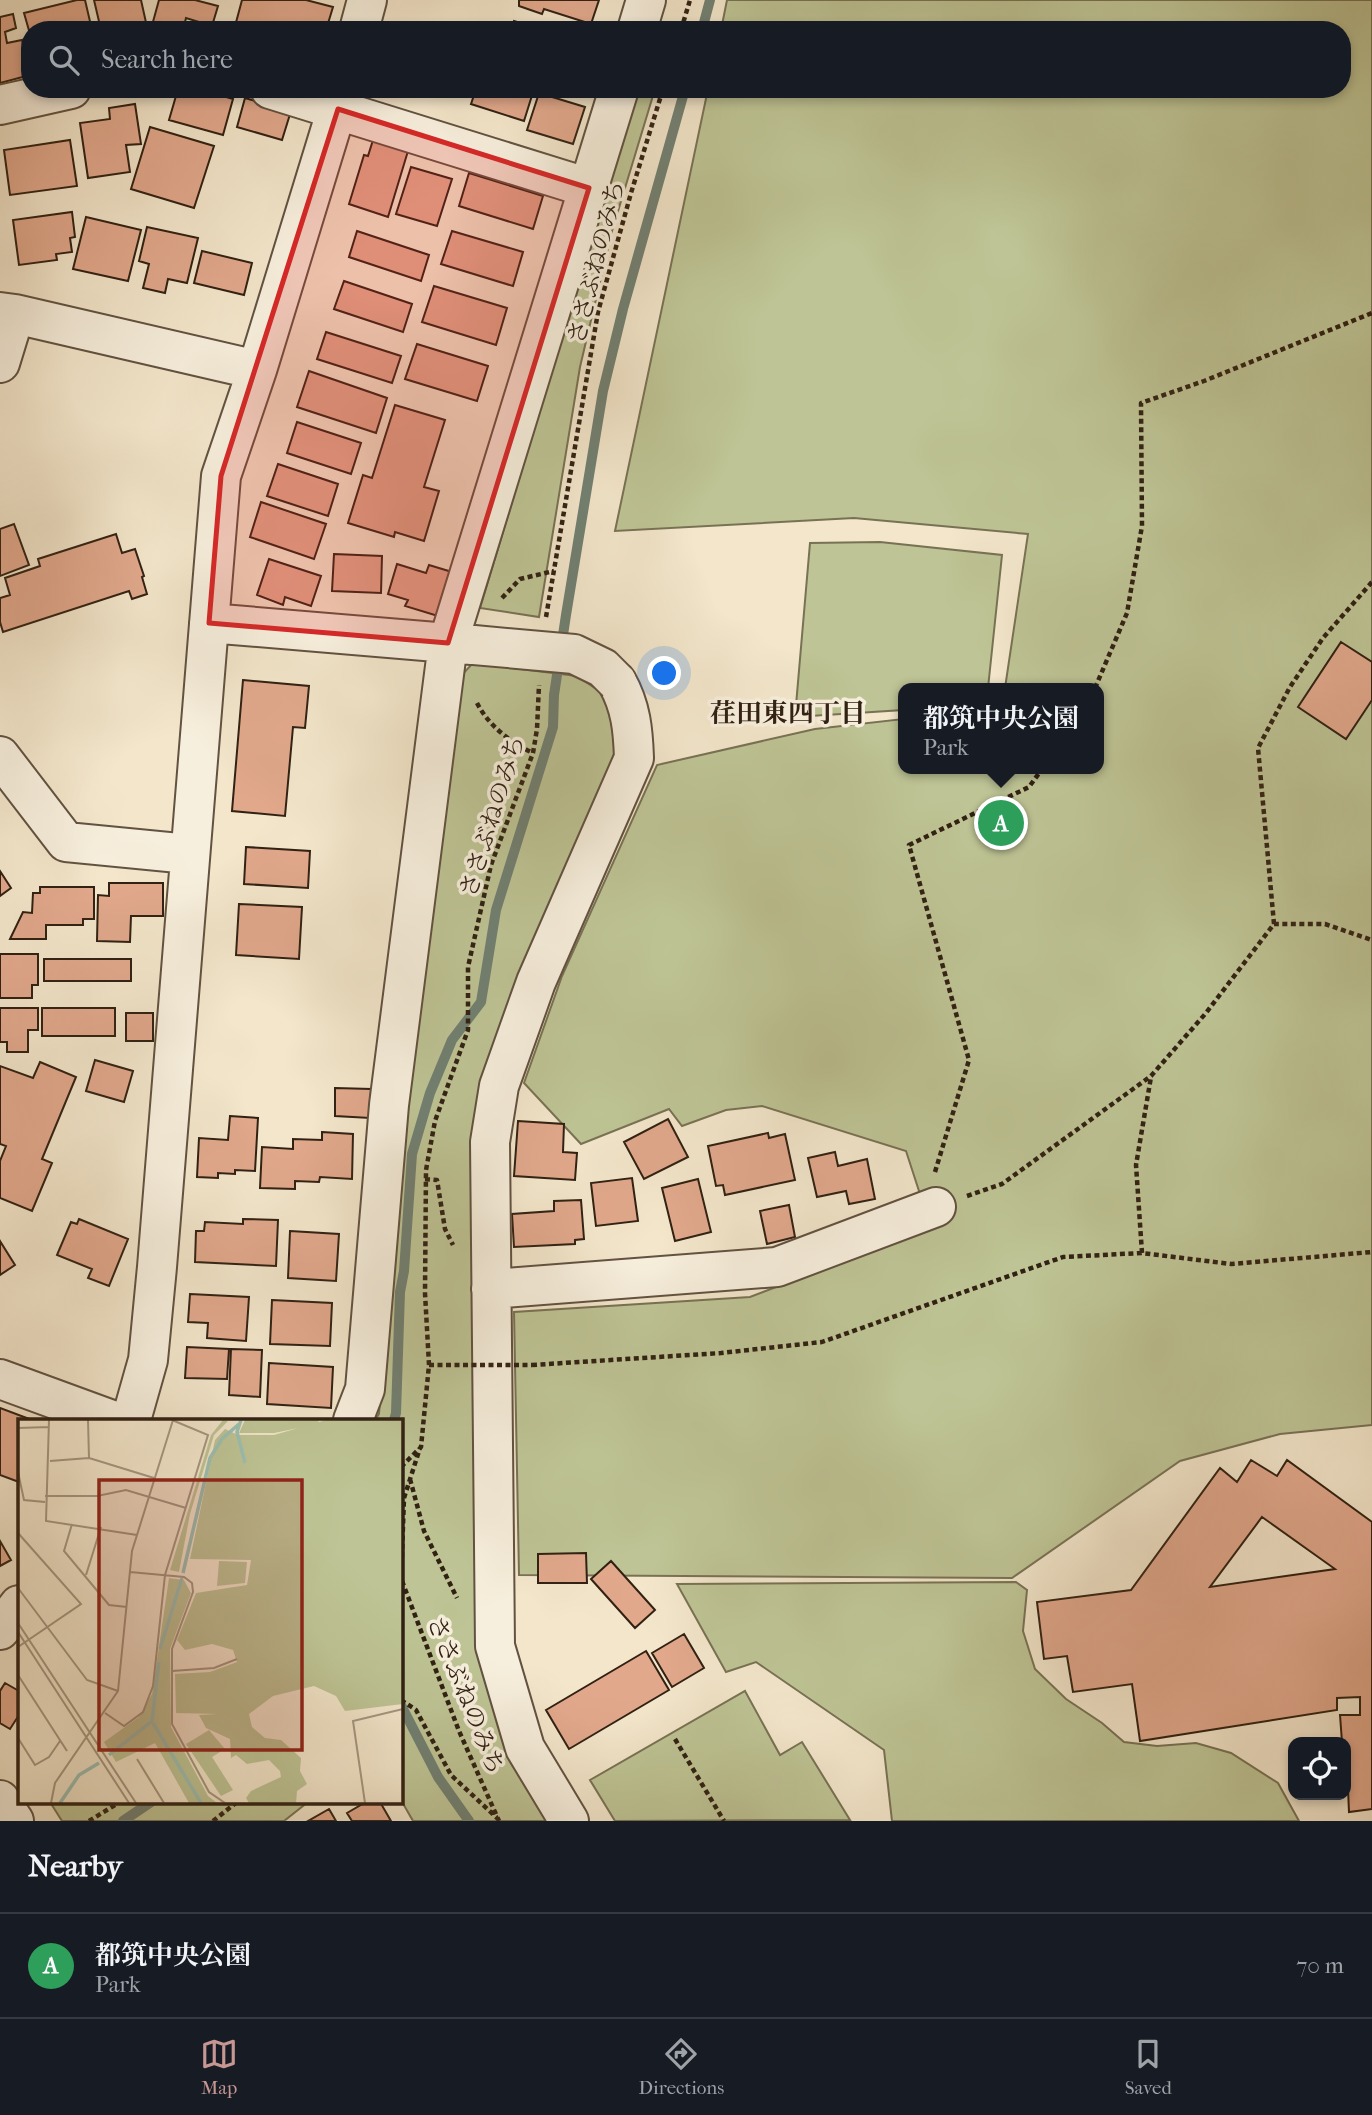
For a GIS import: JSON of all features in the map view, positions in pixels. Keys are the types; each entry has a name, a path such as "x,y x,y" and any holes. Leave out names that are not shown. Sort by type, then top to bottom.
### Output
{"street":[{"path":"361,21 367,0"},
{"path":"640,21 646,0"},
{"path":"0,105 31,98"},
{"path":"353,1419 365,1389 389,1105 461,644 616,98"},
{"path":"131,1419 148,1360 221,477 341,99 589,188"},
{"path":"0,363 8,313 257,370"},
{"path":"209,623 574,654 603,668 617,681 626,698 633,724 634,758 536,982 499,1086 490,1142 495,1646 525,1748 569,1821"},
{"path":"0,756 66,842 189,854"},
{"path":"491,1289 777,1267 936,1207"},
{"path":"0,1379 109,1419"},
{"path":"0,1630 18,1606"}],"path":[{"path":"684,21 690,0"},
{"name":"ささぶねのみち","path":"545,628 597,312 660,98"},
{"path":"1097,683 1127,613 1142,526 1141,402 1204,381 1372,313"},
{"path":"1038,774 1029,787 909,845 969,1060 933,1178 936,1207 1002,1184 1151,1076 1206,1013 1275,924 1258,748 1290,687 1323,638 1372,582"},
{"name":"ささぶねのみち","path":"402,1555 404,1498 421,1447 429,1365 425,1293 424,1170 435,1121 468,1030 468,967 491,865 533,752 539,682"},
{"path":"473,696 486,720 533,752"},
{"path":"1275,924 1325,924 1372,940"},
{"path":"1142,1253 1136,1165 1151,1076"},
{"path":"429,1365 532,1365 721,1353 822,1342 1063,1257 1142,1253 1231,1264 1372,1252"},
{"path":"402,1466 421,1447"},
{"path":"410,1479 424,1531 472,1629 495,1635"},
{"name":"ささぶねのみち","path":"402,1586 459,1731 499,1821"},
{"path":"402,1701 416,1710 451,1775 499,1821"},
{"path":"676,1739 724,1821"},
{"path":"89,1821 117,1804"},
{"path":"216,1820 235,1804"}],"highlighted area":[{"path":"338,109 589,188 448,643 209,623 221,476"}],"green space":[{"path":"727,0 1372,0 1372,1425 1280,1434 1180,1461 1012,1578 519,1575 514,1312 750,1297 931,1228 906,1151 762,1106 726,1110 682,1126 669,1109 581,1144 524,1083 562,976 657,765 815,729 898,720 898,774 1104,774 1104,683 1006,683 1028,534 854,518 615,531 706,98 1351,98 1351,21 723,21"},
{"path":"634,98 652,98 612,231 580,367 539,617 480,608"},
{"path":"880,542 1002,555 989,683 898,683 898,710 795,717 810,543"},
{"path":"473,663 577,676 608,697 620,760 498,1051 487,1582 555,1821 413,1821 402,1802 402,1419 376,1419 379,1414 398,1181 458,679"},
{"path":"1016,1582 1027,1590 1023,1631 1035,1669 1066,1699 1102,1723 1124,1742 1157,1746 1196,1743 1231,1753 1278,1783 1299,1821 892,1821 884,1750 756,1662 726,1672 677,1584"},
{"path":"745,1691 780,1755 802,1742 850,1820 615,1821 590,1780"},
{"path":"51,1804 305,1804 284,1821 62,1821"}],"building":[{"path":"85,0 90,21 26,21 24,13"},
{"path":"94,0 141,0 146,21 99,21"},
{"path":"159,0 195,0 218,6 214,21 186,18 185,21 153,21"},
{"path":"242,0 306,0 333,7 329,21 236,21"},
{"path":"519,0 599,0 592,21 582,21 544,9 542,14 519,6"},
{"path":"13,14 16,28 5,32 7,43 21,40 21,77 0,83 0,17"},
{"path":"175,98 233,99 223,135 169,120"},
{"path":"245,98 291,111 282,140 237,127"},
{"path":"473,98 531,98 524,121 471,104"},
{"path":"537,98 555,98 585,107 573,144 527,130"},
{"path":"135,104 141,144 126,145 130,172 88,178 80,123 110,119 109,108"},
{"path":"150,127 214,146 194,208 131,189"},
{"path":"70,140 77,186 10,195 4,150"},
{"path":"373,140 408,151 388,217 349,204 364,155 368,156"},
{"path":"411,167 452,179 437,226 396,214"},
{"path":"469,173 543,196 533,229 459,206"},
{"path":"72,212 75,237 70,238 72,252 56,254 57,260 19,265 13,220"},
{"path":"86,217 141,230 128,281 73,269"},
{"path":"147,227 198,238 187,283 168,279 165,293 143,288 149,264 139,261"},
{"path":"357,231 429,255 421,281 349,257"},
{"path":"452,231 523,252 513,286 441,264"},
{"path":"202,251 252,263 244,295 194,283"},
{"path":"344,281 412,304 403,332 334,309"},
{"path":"434,286 507,308 496,345 422,322"},
{"path":"326,332 401,356 392,383 317,359"},
{"path":"417,344 488,366 477,401 405,379"},
{"path":"309,371 387,398 376,433 297,407"},
{"path":"395,405 445,420 424,487 439,491 424,541 395,532 394,537 348,523 363,475 372,478"},
{"path":"297,422 361,443 351,474 287,453"},
{"path":"278,464 338,484 328,516 267,496"},
{"path":"261,502 326,524 314,559 250,537"},
{"path":"14,524 29,565 0,576 0,529"},
{"path":"116,534 122,553 135,549 147,594 132,599 129,591 3,632 0,622 0,598 10,595 5,578 40,566 38,559"},
{"path":"334,554 382,556 381,593 332,591"},
{"path":"269,559 321,576 311,606 285,597 283,605 257,595"},
{"path":"397,564 426,573 429,565 452,572 438,616 405,606 408,600 388,594"},
{"path":"1341,642 1372,662 1372,700 1346,739 1298,707"},
{"path":"243,680 309,686 305,728 293,727 285,816 232,811"},
{"path":"246,847 310,851 308,888 244,884"},
{"path":"0,871 11,888 0,896"},
{"path":"109,883 163,883 163,916 131,916 130,942 97,941 98,895 109,896"},
{"path":"40,887 94,887 94,919 83,919 83,925 46,925 46,939 10,939 23,912 32,913 33,893 40,893"},
{"path":"239,904 302,907 299,959 236,955"},
{"path":"0,954 38,954 38,985 32,985 32,998 0,998"},
{"path":"44,959 131,959 131,981 44,981"},
{"path":"0,1008 38,1008 38,1030 28,1030 28,1052 7,1052 7,1042 0,1042"},
{"path":"42,1008 115,1008 115,1036 42,1036"},
{"path":"126,1013 153,1013 153,1041 126,1041"},
{"path":"95,1060 133,1071 124,1102 86,1091"},
{"path":"40,1062 76,1077 42,1159 52,1163 32,1211 0,1198 0,1161 6,1146 0,1144 0,1066 33,1078"},
{"path":"335,1088 371,1089 370,1118 335,1116"},
{"path":"230,1116 258,1118 255,1171 218,1173 218,1178 197,1177 199,1138 228,1140"},
{"path":"668,1119 688,1157 644,1179 624,1142"},
{"path":"518,1121 564,1124 563,1152 577,1153 575,1180 514,1176"},
{"path":"322,1132 353,1134 352,1179 320,1177 319,1182 295,1181 295,1189 260,1188 262,1147 293,1149 293,1139 322,1140"},
{"path":"768,1133 769,1138 785,1134 795,1180 725,1195 723,1185 716,1186 708,1146"},
{"path":"835,1152 838,1166 867,1159 875,1199 849,1204 846,1191 817,1197 808,1158"},
{"path":"632,1178 638,1221 596,1226 591,1183"},
{"path":"698,1179 711,1232 675,1241 662,1188"},
{"path":"581,1200 584,1239 575,1240 575,1244 514,1247 512,1214 554,1211 554,1201"},
{"path":"789,1205 795,1237 767,1244 760,1211"},
{"path":"79,1219 128,1239 109,1286 88,1278 92,1269 57,1255 71,1222 77,1224"},
{"path":"243,1219 278,1220 276,1266 195,1262 196,1231 204,1231 205,1222 243,1224"},
{"path":"290,1231 339,1234 336,1281 288,1278"},
{"path":"0,1241 15,1265 0,1275"},
{"path":"190,1294 249,1297 246,1341 207,1338 208,1323 188,1322"},
{"path":"272,1300 332,1303 330,1346 270,1344"},
{"path":"187,1347 229,1349 227,1379 185,1378"},
{"path":"231,1349 262,1350 260,1397 229,1395"},
{"path":"269,1363 333,1367 331,1408 267,1404"},
{"path":"0,1408 29,1419 18,1419 18,1482 0,1475"},
{"path":"1251,1460 1277,1476 1287,1460 1372,1522 1372,1809 1349,1812 1351,1737 1342,1737 1340,1715 1360,1715 1360,1697 1337,1698 1337,1710 1140,1741 1132,1684 1073,1692 1067,1656 1044,1659 1037,1602 1131,1590 1220,1468 1237,1482","holes":["1262,1517 1335,1569 1210,1587"]},
{"path":"0,1541 11,1560 0,1566"},
{"path":"586,1553 587,1583 538,1583 538,1554"},
{"path":"611,1561 655,1610 635,1628 591,1579"},
{"path":"684,1634 704,1668 672,1687 652,1653"},
{"path":"646,1651 669,1690 569,1749 546,1710"},
{"path":"5,1683 18,1690 18,1717 10,1729 0,1723 0,1691"},
{"path":"363,1804 381,1804 391,1821 352,1821 347,1813"},
{"path":"329,1809 336,1821 308,1821"}],"waterway":[{"path":"704,21 710,0"},
{"path":"394,1419 400,1292 404,1271 412,1154 430,1093 452,1040 481,1002 496,910 553,727 554,695 603,391 623,309 682,98"},
{"path":"402,1707 438,1777 469,1821"},
{"path":"123,1821 148,1804"}],"place":[{"name":"都筑中央公園","path":"1001,823"}],"district":[{"name":"荏田東四丁目","path":"788,713"}]}
